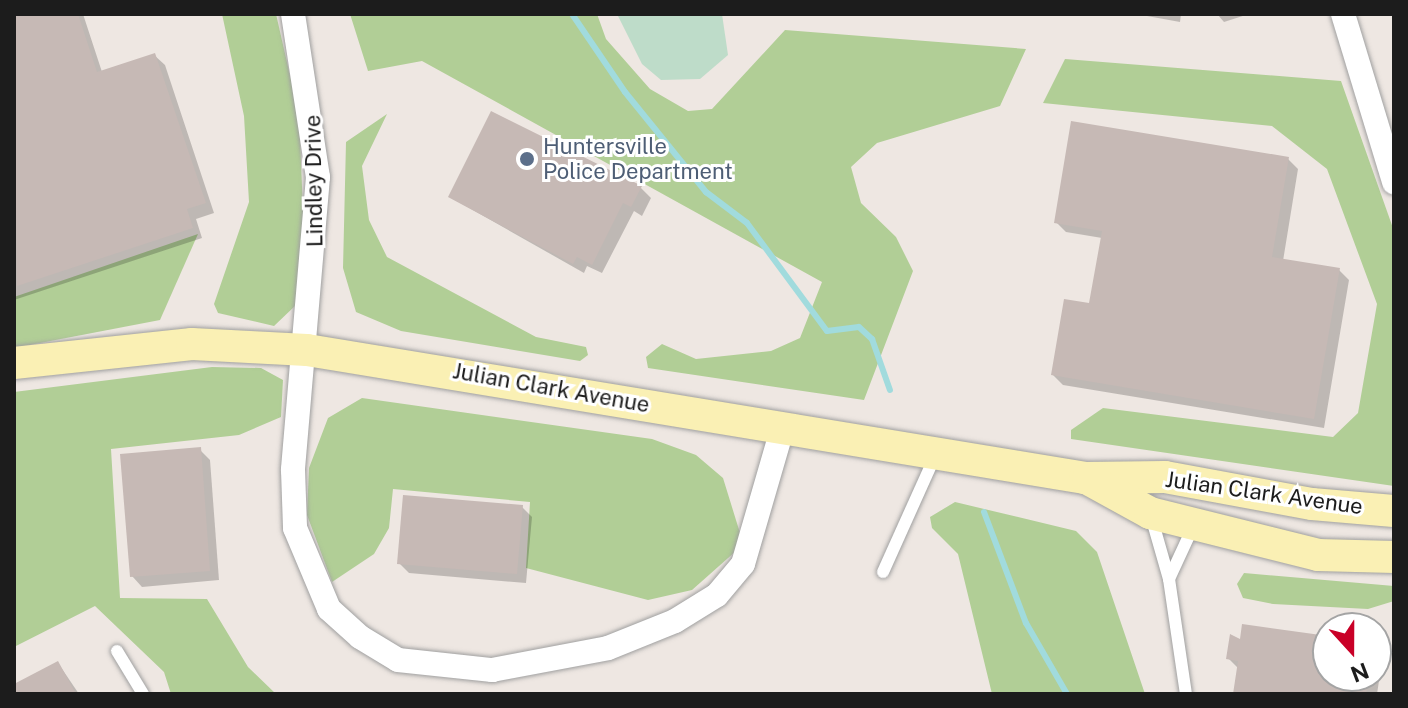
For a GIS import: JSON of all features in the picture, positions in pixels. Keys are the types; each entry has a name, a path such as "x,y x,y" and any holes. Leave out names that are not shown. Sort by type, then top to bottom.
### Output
{"street":[{"name":"Lindley Drive","path":"293,14 317,139 307,350 293,470 295,528 310,572 329,609 360,637 398,660 440,667 492,670 608,648 717,595 757,531 783,426"},
{"path":"1343,14 1394,182"},
{"name":"Julian Clark Avenue","path":"14,363 192,344 307,350 937,451 1085,478 1165,477 1394,511"},
{"name":"Julian Clark Avenue","path":"1085,478 1150,513 1318,555 1394,557"}],"lane":[{"path":"883,572 937,451"},
{"path":"1150,513 1169,579 1186,694"},
{"path":"1169,579 1194,524"},
{"path":"117,651 143,694"}],"green space":[{"path":"222,14 276,14 299,115 304,234 296,305 274,326 218,313 214,304 249,202 244,116"},
{"path":"350,14 597,14 606,39 650,89 688,111 712,109 785,30 1026,49 1000,106 877,143 851,167 861,203 896,237 913,271 864,400 648,368 646,357 662,344 696,359 771,351 800,338 822,282 422,61 368,71"},
{"path":"617,14 722,14 728,55 700,79 661,80 642,64"},
{"path":"1065,59 1341,81 1394,231 1394,486 1071,439 1071,430 1103,408 1333,437 1358,413 1377,304 1327,169 1272,126 1043,103"},
{"path":"387,114 362,166 369,220 387,257 536,337 586,347 588,355 580,361 401,331 356,312 343,268 346,142"},
{"path":"198,234 160,320 14,348 14,297"},
{"path":"212,367 261,368 283,380 281,417 239,435 111,449 120,598 207,599 248,667 276,694 171,694 164,672 95,606 14,647 14,392"},
{"path":"362,398 652,439 696,455 723,478 740,533 736,551 692,590 648,600 526,568 530,502 393,489 389,528 374,554 332,582 307,515 309,468 328,418"},
{"path":"955,502 1076,531 1097,552 1145,694 992,694 958,554 932,528 930,517"},
{"path":"1244,573 1394,586 1394,601 1368,609 1273,604 1243,598 1237,584"}],"building":[{"path":"14,14 78,14 97,72 155,53 206,203 187,209 193,228 17,286"},
{"name":"Huntersville Police Department","path":"491,111 642,186 631,207 623,203 592,265 577,257 573,264 448,197"},
{"path":"1071,121 1289,157 1272,257 1340,268 1314,419 1051,375 1064,299 1089,303 1102,231 1054,223"},
{"path":"201,447 210,571 130,577 120,454"},
{"path":"403,495 523,505 517,574 397,564"},
{"path":"1242,624 1312,634 1312,692 1366,694 1233,694 1238,661 1226,659 1230,634 1240,639"},
{"path":"58,661 76,694 14,694 14,684"}],"waterway":[{"path":"572,14 625,92 706,192 747,223 827,331 859,327 872,339 890,390"},
{"path":"984,512 1026,623 1067,694"}],"place":[{"name":"Huntersville Police Department","path":"527,159"}]}
